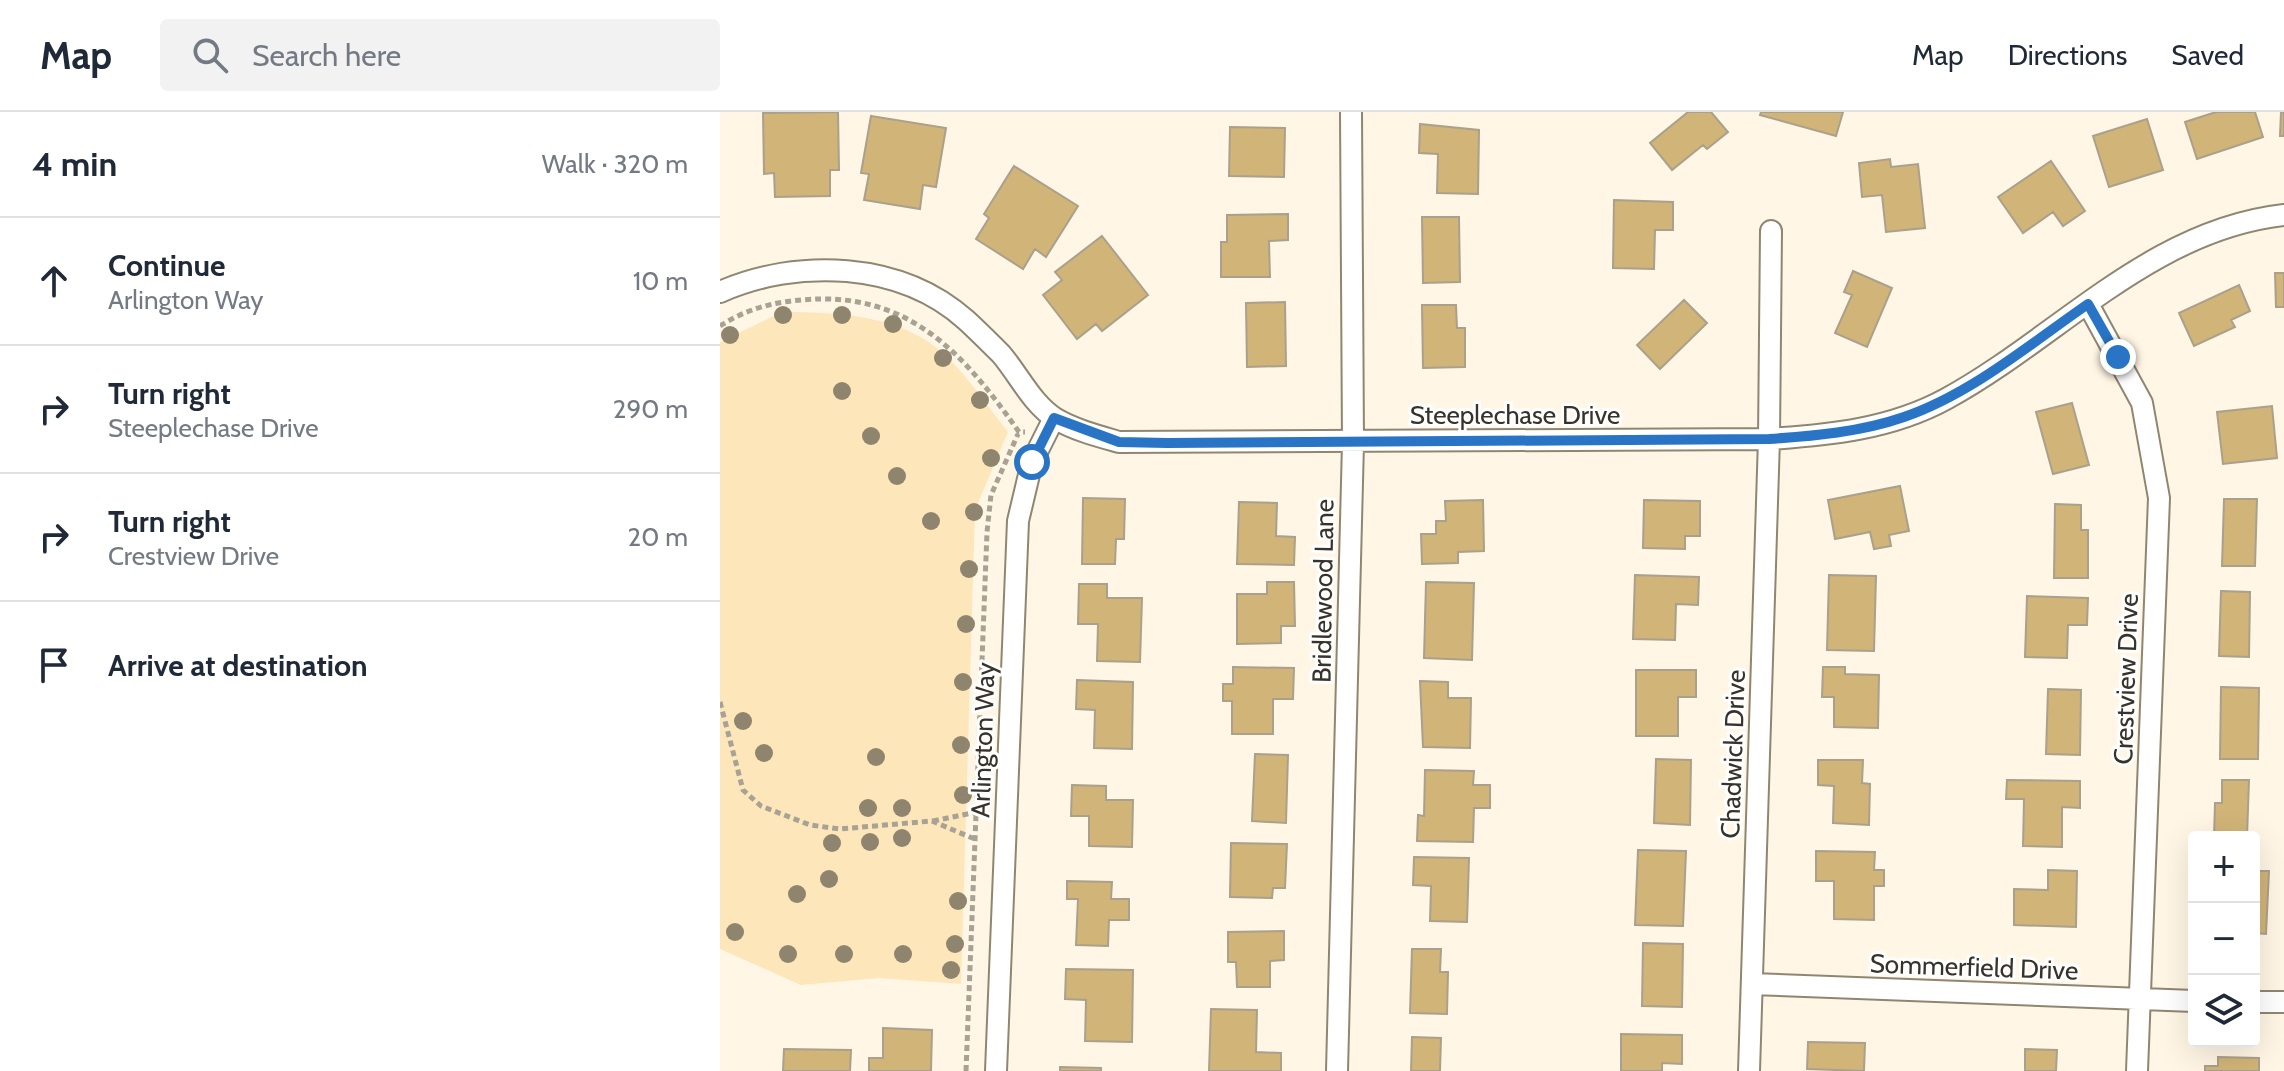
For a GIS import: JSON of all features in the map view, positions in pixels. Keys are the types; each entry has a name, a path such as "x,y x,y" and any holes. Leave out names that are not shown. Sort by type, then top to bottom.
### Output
{"street":[{"name":"Bridlewood Lane","path":"1337,1071 1353,443 1351,112"},
{"name":"Steeplechase Drive","path":"1050,426 1119,442 1353,443 1769,439 1864,428 1904,417 1980,379 2129,273 2177,248 2228,227 2284,215"},
{"name":"Chadwick Drive","path":"1749,1071 1769,439 1771,231"},
{"path":"720,292 750,279 797,269 884,277 927,294 964,318 1002,355 1050,426"},
{"name":"Crestview Drive","path":"2088,304 2142,403 2159,498 2137,1071"},
{"name":"Arlington Way","path":"996,1071 1018,521 1032,462 1050,426"},
{"name":"Sommerfield Drive","path":"1752,984 2188,1001"},
{"path":"2260,1002 2284,1002"}],"path":[{"path":"720,326 736,315 783,301 816,298 883,307 916,322 958,353 1019,432"},
{"path":"1019,432 1050,426"},
{"path":"966,1071 991,495 1019,432"},
{"path":"720,702 743,790 761,806 810,825 840,829 932,821 977,812"},
{"path":"932,821 977,840"}],"shaded area":[{"path":"782,312 849,315 913,333 949,359 1008,432 975,510 961,984 879,978 801,985 720,949 720,342"}],"building":[{"path":"838,112 839,170 830,170 830,196 775,197 774,173 764,174 763,113"},
{"path":"1688,112 1711,112 1728,132 1707,149 1703,145 1672,170 1650,143"},
{"path":"1761,112 1843,112 1836,136 1760,115"},
{"path":"2216,112 2255,112 2263,137 2197,159 2185,122"},
{"path":"2281,112 2284,112 2284,136 2280,136"},
{"path":"871,116 946,128 936,187 923,185 920,209 864,200 869,174 861,173"},
{"path":"2147,119 2163,170 2109,187 2093,136"},
{"path":"1420,124 1479,130 1478,194 1437,193 1438,154 1419,153"},
{"path":"1230,127 1285,128 1284,177 1229,176"},
{"path":"1890,159 1891,167 1918,164 1925,228 1886,232 1882,195 1862,197 1859,163"},
{"path":"2051,161 2085,211 2063,226 2053,212 2023,233 1998,197"},
{"path":"1014,166 1078,206 1046,257 1035,249 1023,269 976,239 989,218 984,214"},
{"path":"1614,200 1673,202 1673,230 1655,230 1654,269 1613,268"},
{"path":"1288,214 1288,240 1269,241 1270,277 1221,277 1221,242 1227,242 1227,215"},
{"path":"1422,217 1459,217 1460,282 1423,283"},
{"path":"1102,236 1148,295 1102,331 1096,324 1077,339 1043,295 1062,280 1055,272"},
{"path":"1853,271 1892,288 1867,347 1835,333 1852,295 1844,292"},
{"path":"2275,273 2284,273 2284,307 2276,307"},
{"path":"2239,285 2250,311 2231,320 2235,327 2194,346 2179,313"},
{"path":"1684,300 1707,323 1660,369 1637,345"},
{"path":"1285,302 1286,366 1247,367 1246,303"},
{"path":"1422,305 1456,305 1457,328 1465,328 1465,367 1423,368"},
{"path":"2072,403 2089,465 2053,474 2036,412"},
{"path":"2272,406 2277,458 2223,464 2217,412"},
{"path":"1900,486 1909,531 1889,535 1891,546 1874,549 1870,532 1835,539 1828,500"},
{"path":"1083,498 1125,499 1124,539 1116,539 1115,564 1082,564"},
{"path":"2224,499 2257,499 2255,566 2222,566"},
{"path":"1483,500 1484,551 1458,552 1458,563 1422,564 1421,534 1436,534 1436,521 1446,521 1445,501"},
{"path":"1644,500 1700,501 1700,536 1685,536 1685,549 1643,548"},
{"path":"1239,502 1277,503 1276,536 1295,537 1294,565 1237,564"},
{"path":"2055,504 2081,505 2081,530 2088,530 2088,578 2054,578"},
{"path":"1635,575 1699,577 1698,605 1676,604 1675,640 1633,639"},
{"path":"1829,575 1876,576 1874,651 1827,650"},
{"path":"1267,582 1294,582 1295,626 1281,626 1281,643 1237,644 1237,594 1267,594"},
{"path":"1426,582 1474,583 1472,660 1424,658"},
{"path":"1079,584 1107,584 1107,598 1142,598 1140,662 1097,661 1098,624 1078,624"},
{"path":"2221,591 2250,592 2249,657 2219,656"},
{"path":"2027,596 2088,598 2087,625 2068,625 2067,658 2025,657"},
{"path":"1233,667 1294,668 1293,699 1273,699 1273,734 1232,734 1232,701 1223,701 1223,684 1233,684"},
{"path":"1823,667 1845,667 1845,674 1879,675 1878,728 1834,727 1834,697 1822,697"},
{"path":"1636,670 1696,670 1696,697 1678,697 1678,736 1636,736"},
{"path":"1077,680 1133,682 1132,749 1094,748 1095,710 1076,709"},
{"path":"1420,681 1448,682 1448,698 1471,698 1470,748 1423,747"},
{"path":"2221,687 2259,688 2258,759 2220,759"},
{"path":"2048,689 2081,690 2080,755 2046,754"},
{"path":"1255,754 1288,755 1286,823 1252,821"},
{"path":"1656,759 1691,760 1690,825 1654,823"},
{"path":"1818,760 1863,760 1862,783 1870,784 1869,825 1833,823 1834,786 1818,785"},
{"path":"1425,770 1474,771 1473,785 1490,785 1490,808 1474,808 1473,842 1417,841 1418,815 1424,816"},
{"path":"2007,780 2080,781 2080,808 2062,807 2062,847 2023,846 2024,799 2006,799"},
{"path":"2222,780 2249,780 2247,831 2214,831 2215,803 2222,803"},
{"path":"1072,785 1106,786 1106,800 1133,800 1132,847 1089,846 1089,816 1071,816"},
{"path":"1231,843 1287,844 1285,888 1273,888 1272,898 1230,897"},
{"path":"1638,850 1686,851 1683,926 1635,925"},
{"path":"1816,851 1875,852 1874,870 1884,870 1884,886 1874,886 1874,920 1834,919 1834,881 1816,881"},
{"path":"1414,857 1469,858 1467,922 1430,921 1431,886 1413,885"},
{"path":"2048,870 2077,871 2076,927 2014,925 2014,889 2048,890"},
{"path":"2260,871 2269,871 2266,934 2260,934"},
{"path":"1067,881 1112,882 1111,899 1129,899 1129,920 1109,920 1108,946 1076,945 1078,899 1067,899"},
{"path":"1284,931 1284,960 1270,961 1270,987 1237,987 1236,962 1228,962 1228,932"},
{"path":"1643,943 1683,944 1682,1007 1642,1006"},
{"path":"1412,949 1441,949 1440,972 1448,972 1447,1014 1410,1013"},
{"path":"1066,969 1133,970 1132,1042 1085,1041 1086,1000 1065,999"},
{"path":"1211,1009 1257,1010 1256,1052 1281,1053 1281,1071 1209,1071"},
{"path":"883,1028 932,1030 931,1071 869,1071 869,1058 883,1058"},
{"path":"1621,1034 1682,1035 1682,1064 1662,1063 1662,1071 1621,1071"},
{"path":"1412,1037 1441,1038 1440,1071 1411,1071"},
{"path":"1808,1042 1865,1043 1864,1071 1807,1069"},
{"path":"784,1049 851,1050 850,1071 783,1071"},
{"path":"2025,1049 2057,1050 2056,1071 2025,1071"},
{"path":"2218,1057 2259,1058 2259,1071 2205,1071 2205,1066 2218,1066"},
{"path":"1060,1067 1101,1068 1101,1071 1060,1071"}],"route":[{"path":"1032,462 1054,418 1119,442 1167,443 1769,439 1864,428 1904,417 1943,400 1980,379 2088,304 2118,357"}]}
